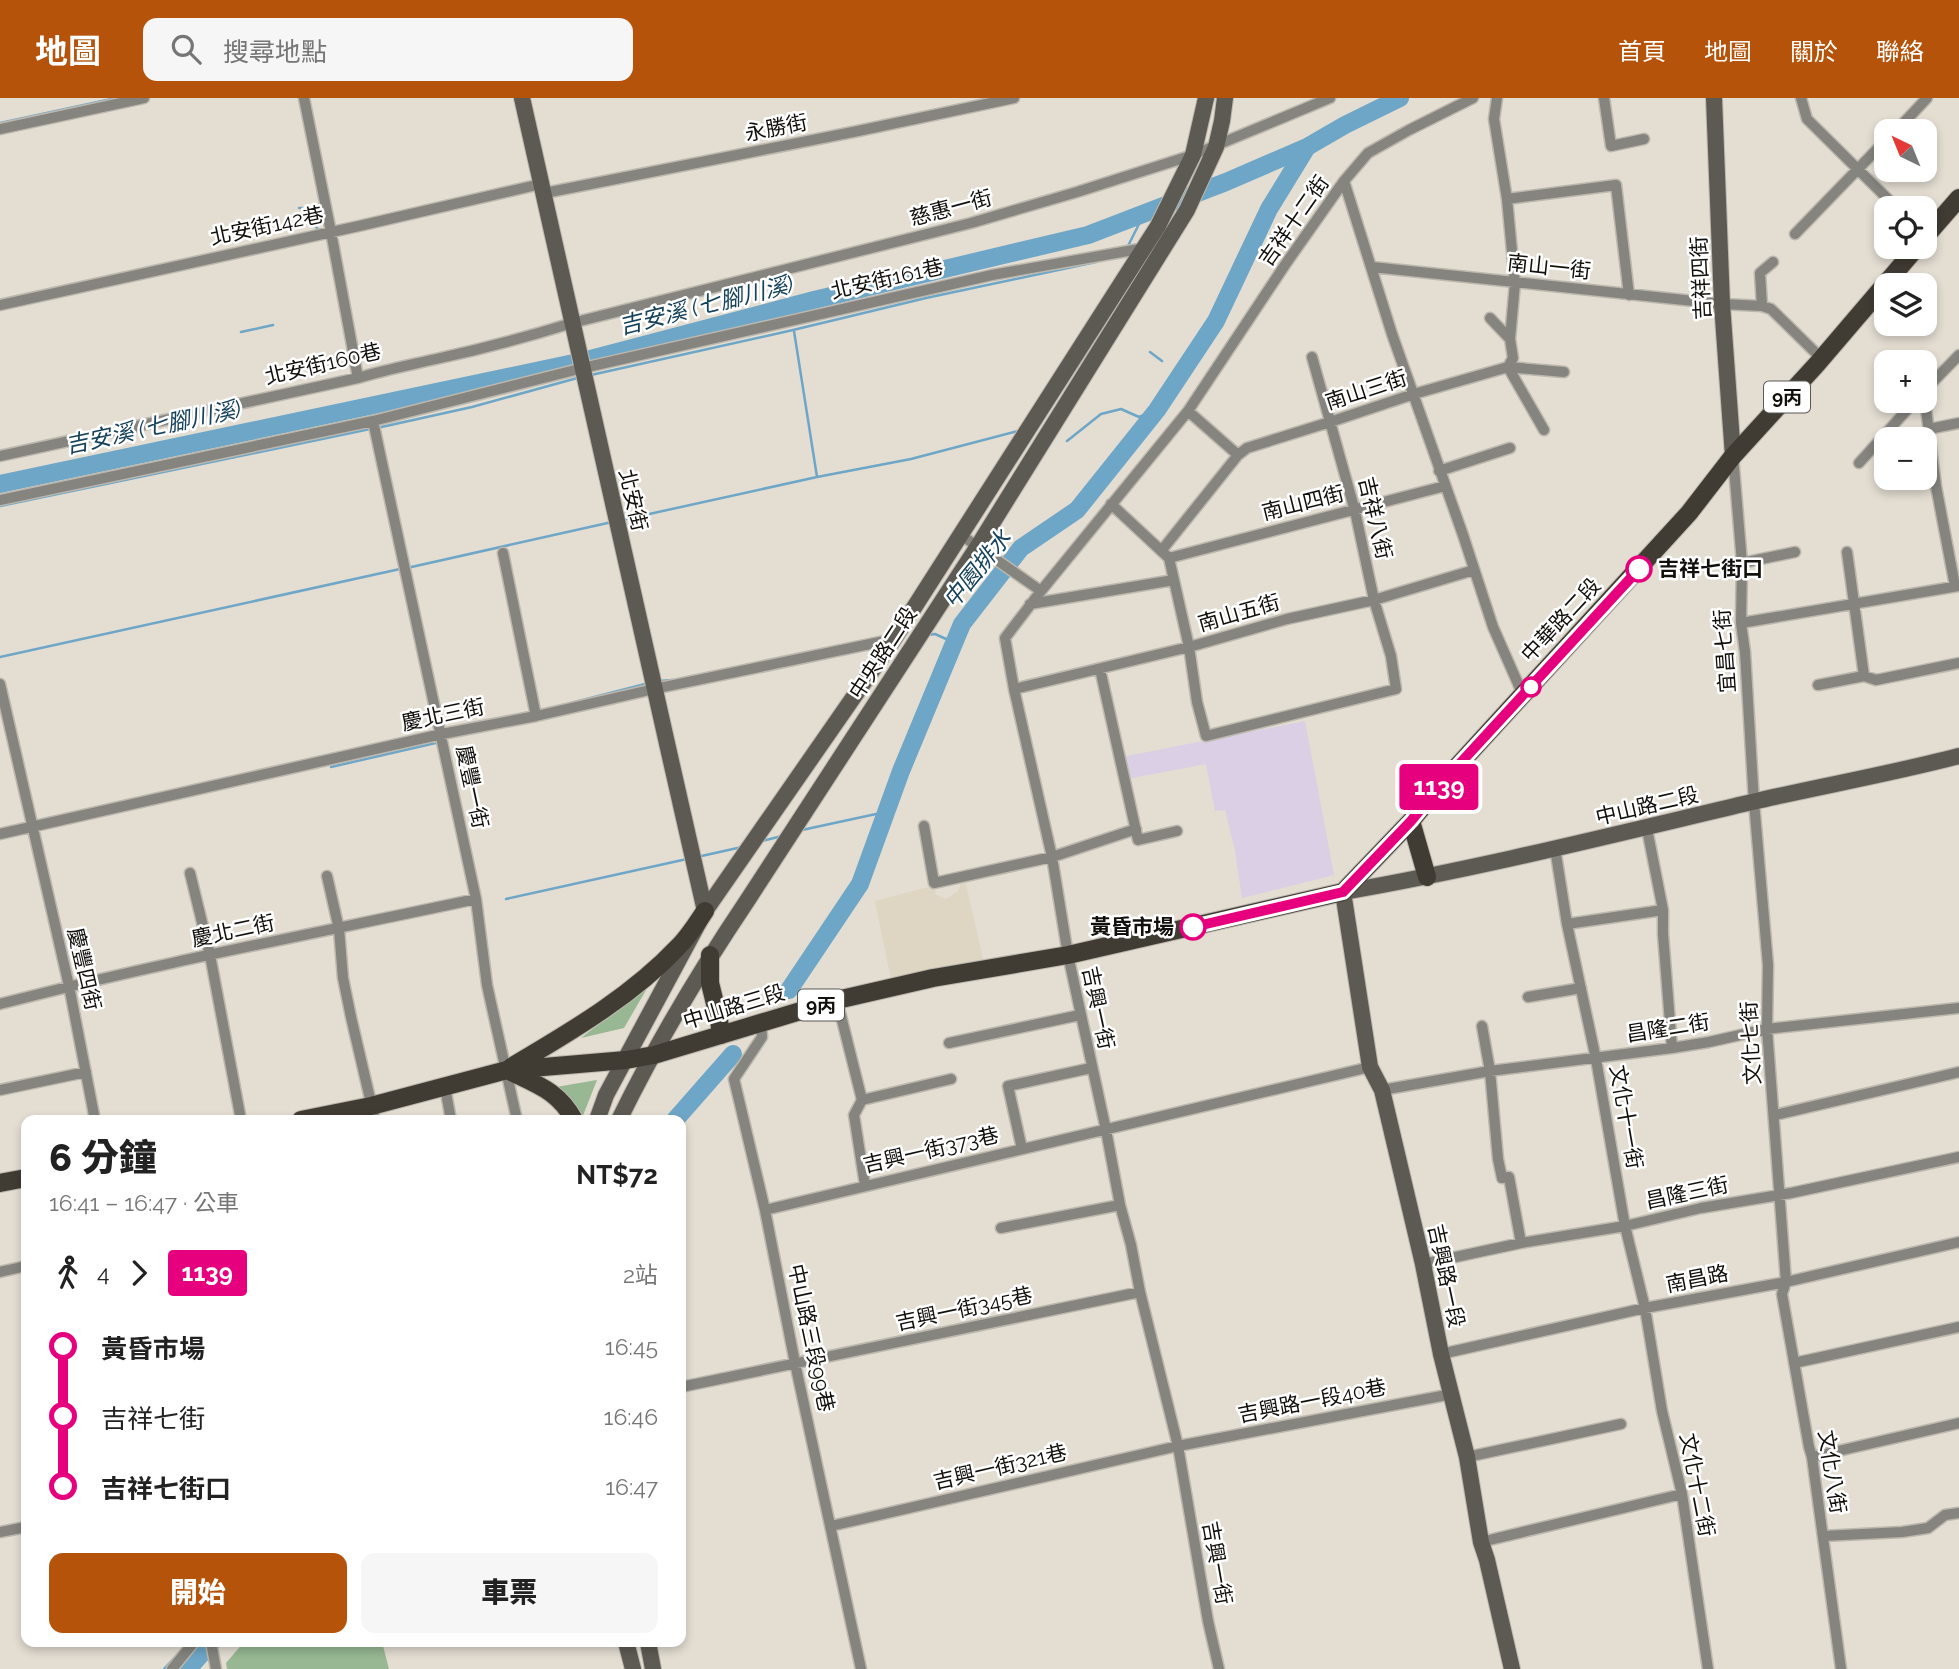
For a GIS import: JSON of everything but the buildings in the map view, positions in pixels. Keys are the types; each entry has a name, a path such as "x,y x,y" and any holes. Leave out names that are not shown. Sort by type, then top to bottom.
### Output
{"main road":[{"name":"中華路二段","path":"1937,222 1959,198"},
{"name":"中華路二段","path":"1343,892 1411,821 1442,783 1689,513 1733,456 1905,259"},
{"path":"1411,821 1427,877"},
{"name":"中山路三段","path":"352,1115 373,1113 444,1087 507,1070 626,1060 654,1055 837,1000 933,978 1068,955 1343,892"},
{"path":"507,1070 586,1023 652,972 680,945 705,911"},
{"path":"710,955 710,983 721,1035"},
{"path":"507,1070 545,1088 572,1115"},
{"path":"0,1183 21,1179"}],"street":[{"path":"0,129 144,98"},
{"path":"304,98 358,378"},
{"name":"北安街","path":"522,98 705,911"},
{"name":"永勝街","path":"543,189 858,131 1014,98"},
{"name":"中央路二段","path":"599,1115 606,1095 705,911 894,639 1158,226 1193,155 1206,98"},
{"name":"中央路二段","path":"620,1115 641,1074 710,955 978,546 1187,210 1214,153 1225,98"},
{"name":"慈惠一街","path":"573,328 971,223 1193,155 1214,153 1331,98"},
{"name":"吉祥十二街","path":"1188,411 1287,262 1344,181 1368,153 1473,98"},
{"path":"1497,98 1494,119 1507,199 1515,283 1510,339 1513,358 1508,367"},
{"path":"1604,98 1611,146 1644,139"},
{"name":"吉祥四街","path":"1714,98 1722,304 1733,456"},
{"path":"1801,98 1807,119 1884,196"},
{"path":"1907,119 1927,98"},
{"path":"1795,234 1874,152"},
{"path":"1344,181 1392,334 1493,627 1523,695"},
{"path":"1507,199 1616,185 1629,295"},
{"name":"北安街142巷","path":"0,305 331,232 543,189"},
{"path":"1144,247 1159,255"},
{"name":"北安街161巷","path":"0,500 373,421 581,363 992,275 1144,247"},
{"path":"1773,262 1760,273 1762,306 1771,309 1821,358"},
{"name":"南山一街","path":"1372,267 1629,295 1762,306"},
{"path":"1490,318 1510,339"},
{"name":"北安街160巷","path":"0,456 573,328"},
{"path":"1937,378 1959,355"},
{"name":"吉祥八街","path":"1189,647 1206,736 1396,689 1391,656 1374,600 1355,511 1312,357"},
{"path":"1508,367 1564,372"},
{"path":"1508,367 1544,430"},
{"name":"南山三街","path":"1238,455 1247,448 1413,394 1508,367"},
{"path":"1165,554 1238,455 1188,411"},
{"name":"吉興一街","path":"1188,411 1039,590 1006,638 1014,689 1052,857 1068,955 1120,1205 1178,1446 1208,1621 1219,1669"},
{"path":"1858,463 1904,413"},
{"name":"慶豐一街","path":"373,421 442,734 475,899 487,985 516,1115"},
{"path":"1937,427 1959,423"},
{"path":"1439,471 1510,448"},
{"name":"宜昌七街","path":"1733,456 1742,563 1741,623 1754,802"},
{"name":"南山四街","path":"1165,554 1355,511 1445,486"},
{"path":"1741,623 1957,586 1937,490"},
{"path":"1111,504 1165,554 1174,580 1189,647"},
{"path":"961,535 1039,590"},
{"path":"1742,563 1795,552"},
{"path":"1847,552 1864,676"},
{"path":"503,553 536,716"},
{"name":"南山五街","path":"1014,689 1189,647 1287,619 1374,600 1474,570"},
{"path":"1030,604 1174,580"},
{"name":"慶北三街","path":"0,834 442,734 894,639"},
{"path":"1818,685 1864,676 1876,680 1959,663"},
{"path":"1100,669 1139,840 1177,831"},
{"name":"慶豐四街","path":"0,684 69,986 94,1115"},
{"name":"中山路二段","path":"1343,892 1427,877 1647,829 1959,756"},
{"name":"文化七街","path":"1754,802 1768,965 1767,1029 1786,1282"},
{"path":"924,826 934,883 1052,857 1136,829"},
{"path":"1647,829 1662,910 1672,1048"},
{"name":"文化十一街","path":"1555,848 1567,925 1596,1059 1625,1226 1645,1308"},
{"path":"190,873 210,955 239,1115"},
{"path":"327,876 339,929 343,978 373,1113"},
{"name":"吉興路一段","path":"1343,892 1370,1067 1382,1090 1467,1457 1481,1542 1512,1669"},
{"name":"慶北二街","path":"0,1004 69,986 475,899"},
{"path":"1567,925 1662,910"},
{"path":"1528,997 1581,988"},
{"path":"837,1000 862,1100 854,1115 865,1185"},
{"name":"昌隆二街","path":"1382,1090 1490,1071 1672,1048 1767,1029 1959,1008"},
{"path":"949,1042 1080,1015"},
{"name":"中山路三段99巷","path":"761,1023 762,1037 734,1079 765,1210 861,1669"},
{"path":"1482,1026 1490,1071 1498,1158 1502,1178 1509,1177 1521,1243"},
{"name":"吉興一街373巷","path":"765,1210 1370,1067"},
{"path":"1022,1149 1008,1086 1091,1068"},
{"path":"0,1090 86,1072"},
{"path":"1775,1115 1959,1072"},
{"path":"862,1100 951,1079"},
{"path":"444,1087 450,1115"},
{"name":"昌隆三街","path":"1423,1264 1521,1243 1625,1226 1701,1208 1959,1157"},
{"path":"1001,1228 1120,1205"},
{"name":"南昌路","path":"1441,1354 1645,1308 1786,1282 1959,1242"},
{"path":"0,1272 21,1267"},
{"name":"文化八街","path":"1786,1282 1782,1294 1812,1457 1841,1669"},
{"name":"吉興一街345巷","path":"686,1386 1140,1292"},
{"name":"文化十二街","path":"1645,1308 1662,1411 1682,1494 1708,1669"},
{"path":"1794,1363 1959,1327"},
{"name":"吉興路一段40巷","path":"1178,1446 1452,1394"},
{"path":"1467,1457 1621,1423"},
{"path":"1812,1457 1959,1423"},
{"name":"吉興一街321巷","path":"831,1527 1178,1446"},
{"path":"1481,1542 1682,1494"},
{"path":"1823,1536 1928,1528 1945,1515 1959,1513"},
{"path":"0,1532 21,1528"},
{"path":"172,1669 190,1647"},
{"path":"212,1647 216,1669"},
{"path":"627,1647 633,1669"},
{"path":"649,1647 653,1669"}],"shaded area":[{"path":"1305,721 1334,875 1242,898 1235,850 1225,810 1215,811 1206,764 1127,779 1122,757"},
{"path":"961,884 966,884 983,959 891,979 875,901 933,886 936,895 946,899 957,892"}],"green space":[{"path":"649,985 624,1028 581,1038"},
{"path":"597,1080 583,1115 579,1115 556,1087"},
{"path":"240,1647 383,1647 389,1669 227,1669 226,1663"}],"waterway":[{"path":"0,123 116,98"},
{"name":"吉安溪 (七腳川溪)","path":"0,484 583,361 814,300 1088,235 1226,182 1307,147 1400,98"},
{"name":"中園排水","path":"789,990 860,884 901,771 962,624 1021,548 1077,510 1157,410 1216,321 1269,209 1307,147"},
{"path":"299,208 303,208 319,231"},
{"path":"1128,246 1144,214"},
{"path":"591,375 1096,262"},
{"path":"241,332 273,325"},
{"path":"794,331 817,477"},
{"path":"1150,352 1162,361"},
{"path":"377,428 472,407 581,377"},
{"path":"1067,441 1101,414 1121,409 1139,417 1157,410"},
{"path":"0,506 370,429"},
{"path":"622,520 911,459 1018,431"},
{"path":"407,568 612,522"},
{"path":"0,657 400,569"},
{"path":"928,635 935,634 955,643"},
{"path":"659,681 673,680"},
{"path":"571,703 649,683"},
{"path":"331,767 440,742"},
{"path":"802,830 876,814 884,818"},
{"path":"762,841 782,836"},
{"path":"697,857 742,847"},
{"path":"506,899 687,859"},
{"name":"中園排水","path":"679,1115 733,1054"},
{"name":"中園排水","path":"188,1669 208,1647"},
{"path":"164,1669 176,1656"}],"bus line":[{"name":"1139","path":"1193,927 1343,892 1411,821 1442,783 1639,569"}],"place":[{"name":"吉祥七街口","path":"1639,569"},
{"name":"黃昏市場","path":"1193,927"}]}
